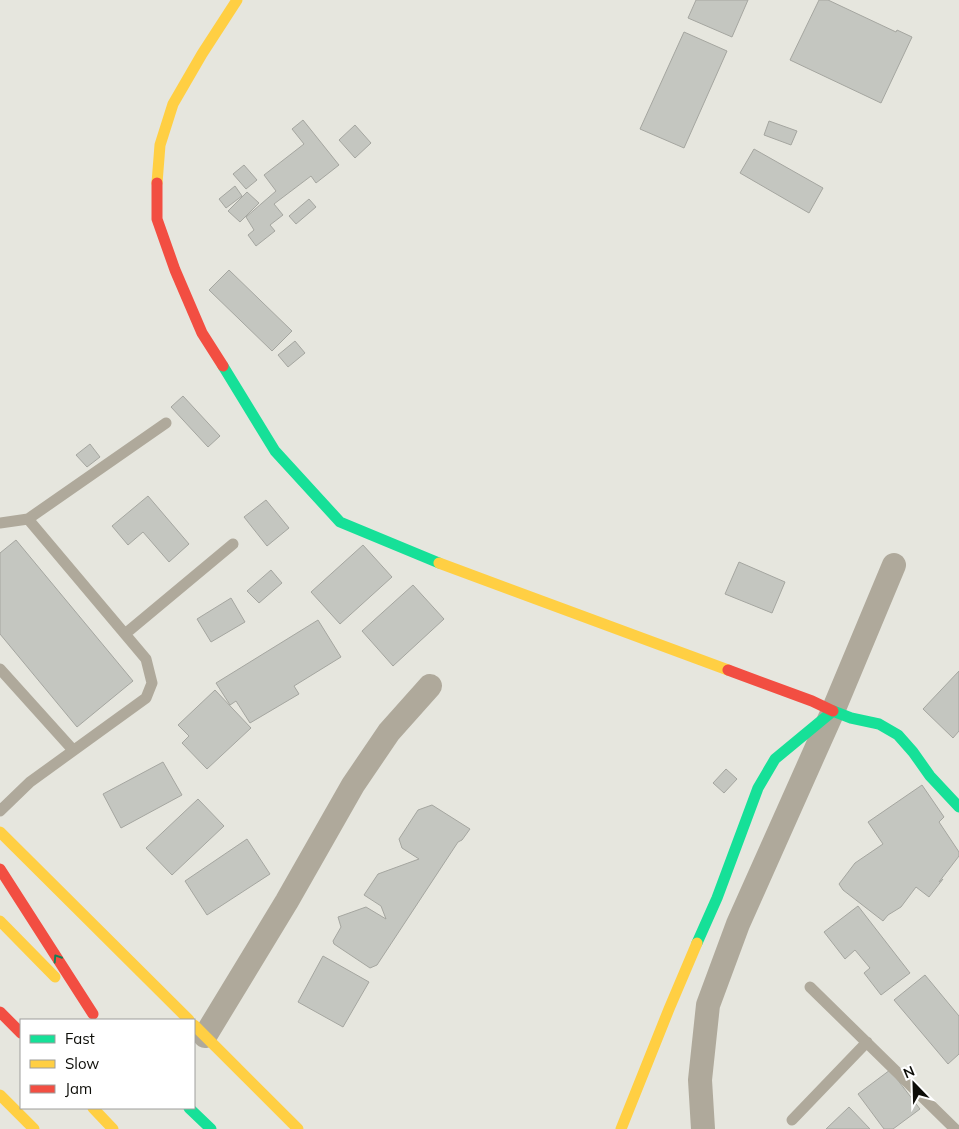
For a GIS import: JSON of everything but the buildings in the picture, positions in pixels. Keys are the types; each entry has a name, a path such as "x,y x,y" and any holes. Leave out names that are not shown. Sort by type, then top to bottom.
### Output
{"main road":[{"path":"237,0 202,54 173,104 160,145 157,181 157,219 175,270 202,333 275,451 340,522 424,558 812,700 851,718 879,724 898,735 930,776 959,807"},
{"path":"622,1129 669,1009 717,898 758,788 775,759 833,711"},
{"path":"0,832 188,1019"},
{"path":"0,869 96,1017"},
{"path":"0,921 96,1017"},
{"path":"0,1012 20,1033"},
{"path":"0,1020 20,1033"},
{"path":"196,1027 298,1129"},
{"path":"0,1095 34,1129"},
{"path":"94,1109 113,1129"},
{"path":"190,1109 210,1129"}],"street":[{"path":"703,1129 700,1080 708,1005 738,924 833,711 894,565"},
{"path":"196,1027 287,901 353,785 388,732 430,686"}],"lane":[{"path":"0,524 28,519 166,423"},
{"path":"0,811 30,782 146,698 152,683 146,659 28,519"},
{"path":"125,634 233,544"},
{"path":"0,669 73,750"},
{"path":"810,987 955,1129"},
{"path":"792,1120 867,1042"}],"traffic: fast":[{"path":"223,366 275,451 340,522 439,563"},
{"path":"697,943 717,898 758,788 775,759 833,711 851,718 879,724 898,735 930,776 959,807"},
{"path":"190,1109 211,1129"}],"traffic: slow":[{"path":"157,183 160,145 173,104 202,54 237,0"},
{"path":"439,563 728,670"},
{"path":"0,832 188,1019"},
{"path":"0,921 55,977"},
{"path":"621,1129 697,943"},
{"path":"195,1026 298,1129"},
{"path":"0,1095 34,1129"},
{"path":"94,1109 113,1129"}],"traffic: jam":[{"path":"157,183 157,219 175,270 202,333 223,366"},
{"path":"728,670 812,701 833,711"},
{"path":"0,869 93,1014"},
{"path":"0,1012 20,1032"}]}
